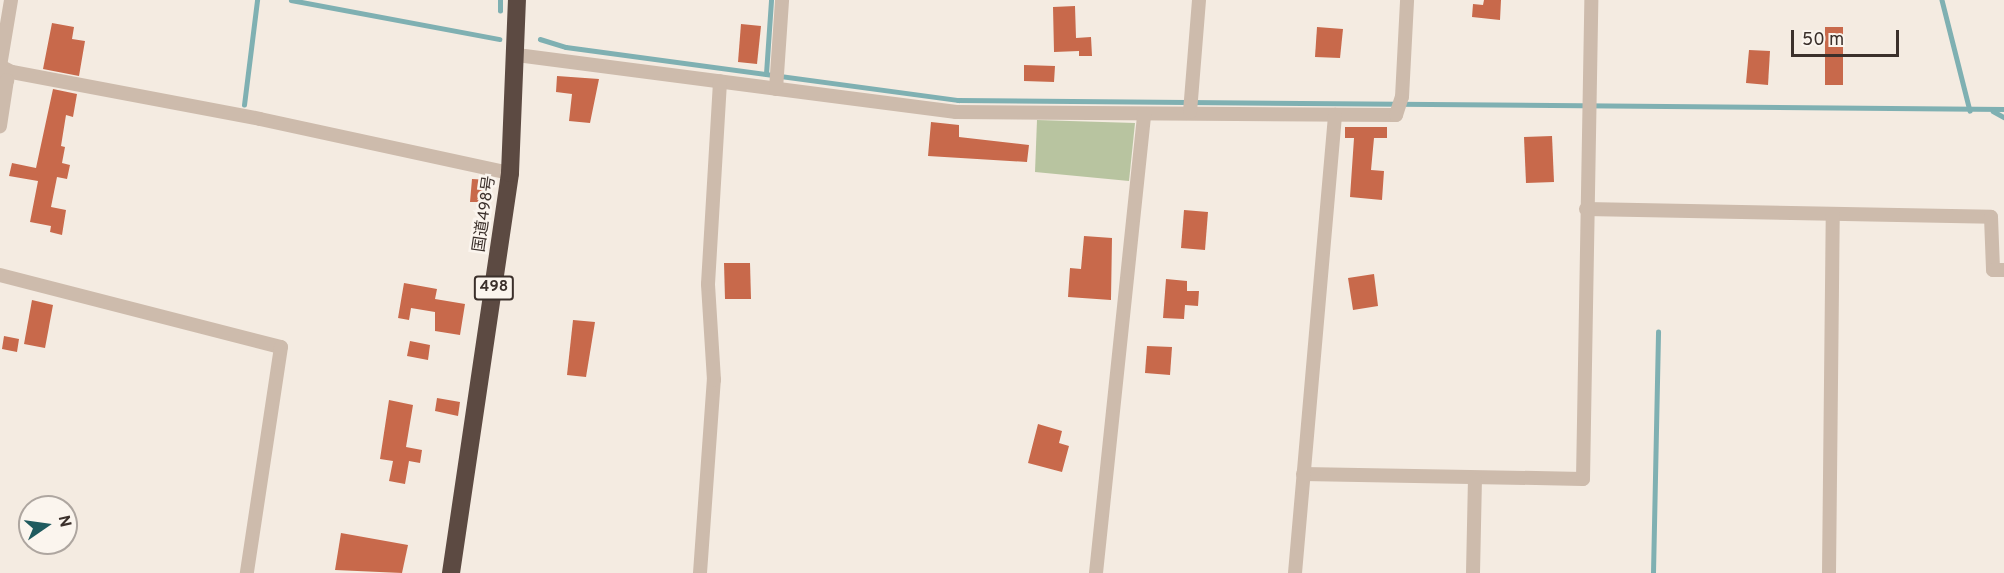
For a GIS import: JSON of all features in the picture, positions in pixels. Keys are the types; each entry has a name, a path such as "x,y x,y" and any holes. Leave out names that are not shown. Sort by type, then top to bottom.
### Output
{"highway":[{"name":"国道498号","path":"451,573 510,173 517,55 517,0"}],"street":[{"path":"0,66 11,0"},
{"path":"776,88 782,0"},
{"path":"1190,112 1199,0"},
{"path":"517,55 956,112 1396,115 1402,97 1407,0"},
{"path":"1303,474 1475,480 1583,480 1591,0"},
{"path":"0,126 7,80 0,66 12,72 260,119 510,173"},
{"path":"700,573 714,380 708,284 720,81"},
{"path":"1096,573 1144,115"},
{"path":"1295,573 1335,115"},
{"path":"1586,209 1991,217 1993,270 2004,270"},
{"path":"1829,573 1833,215"},
{"path":"0,274 281,347 247,573"},
{"path":"1473,573 1475,480"}],"green space":[{"path":"1037,120 1135,123 1129,181 1035,172"}],"building":[{"path":"1484,0 1501,0 1500,20 1472,17 1473,4 1483,5"},
{"path":"1075,6 1076,38 1091,37 1092,56 1079,56 1079,51 1054,52 1053,7"},
{"path":"52,23 74,27 72,39 85,41 79,76 43,69"},
{"path":"741,24 761,26 757,64 738,62"},
{"path":"1317,27 1343,29 1340,58 1315,57"},
{"path":"1825,27 1843,27 1843,85 1825,85"},
{"path":"1749,50 1770,51 1768,85 1746,83"},
{"path":"1024,65 1055,66 1054,82 1024,81"},
{"path":"557,76 599,79 590,123 569,121 572,94 556,92"},
{"path":"53,89 77,94 73,117 66,115 61,146 65,147 62,163 70,165 67,179 57,177 51,207 66,210 62,235 50,232 51,226 30,222 38,181 9,176 12,163 36,168"},
{"path":"931,122 959,125 959,137 1029,145 1027,162 928,156"},
{"path":"1345,127 1387,127 1387,138 1374,138 1371,170 1384,171 1382,200 1350,197 1354,138 1345,138"},
{"path":"1552,136 1554,182 1526,183 1524,137"},
{"path":"472,179 491,180 488,216 477,215 478,202 470,202"},
{"path":"1184,210 1208,212 1205,250 1181,248"},
{"path":"1084,236 1112,238 1111,300 1068,297 1070,268 1081,269"},
{"path":"724,263 750,263 751,299 725,299"},
{"path":"1374,274 1378,306 1353,310 1348,278"},
{"path":"1166,279 1187,281 1187,291 1199,291 1198,306 1185,305 1184,319 1163,318"},
{"path":"404,283 437,289 435,299 465,304 460,335 435,331 435,312 411,308 409,320 398,318"},
{"path":"32,300 53,305 45,348 24,344"},
{"path":"573,320 595,322 586,377 567,375"},
{"path":"4,336 19,339 17,352 2,349"},
{"path":"410,341 430,345 428,360 407,356"},
{"path":"1147,346 1172,347 1170,375 1145,373"},
{"path":"437,398 460,402 458,416 435,411"},
{"path":"389,400 413,405 406,447 422,450 420,463 409,461 405,484 389,481 393,461 380,459"},
{"path":"1038,424 1062,431 1059,443 1069,446 1062,472 1028,463"},
{"path":"341,533 408,545 402,573 335,570"}],"waterway":[{"path":"244,105 257,0"},
{"path":"291,0 499,39"},
{"path":"500,0 500,11"},
{"path":"766,74 771,0"},
{"path":"1942,0 1970,111"},
{"path":"540,39 566,47 958,100 2004,109"},
{"path":"1993,111 2004,117"},
{"path":"1653,573 1658,332"}]}
